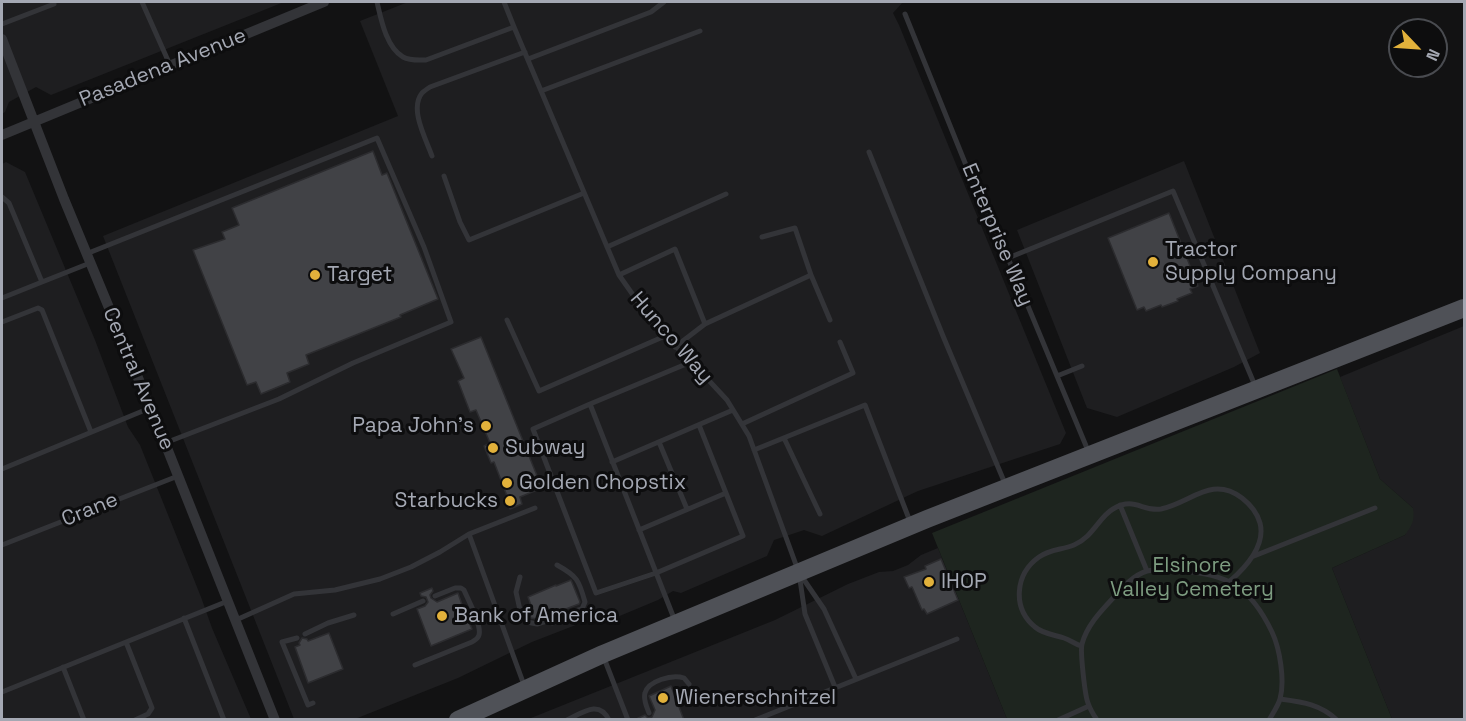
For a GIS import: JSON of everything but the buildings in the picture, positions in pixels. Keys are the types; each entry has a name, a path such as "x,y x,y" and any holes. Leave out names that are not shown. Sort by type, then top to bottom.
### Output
{"main road":[{"path":"458,720 603,654 919,522 1464,308"}],"street":[{"name":"Pasadena Avenue","path":"2,135 170,65 298,6 324,2"},
{"name":"Central Avenue","path":"2,39 88,259 165,443 275,720"}],"lane":[{"path":"143,2 170,65"},
{"path":"377,2 383,27 394,48 403,57 415,61 426,60 514,27"},
{"name":"Hunco Way","path":"504,2 619,275 652,322 727,400 749,436 799,573 805,614 835,687"},
{"path":"528,59 651,12 664,2"},
{"path":"2,24 54,4"},
{"name":"Enterprise Way","path":"905,14 972,180 1008,258 1090,455"},
{"path":"541,92 700,32"},
{"path":"432,156 417,113 417,104 422,93 430,87 525,52"},
{"path":"2,298 42,282 88,259 377,138 424,247 451,322 353,363 279,399 165,443"},
{"path":"870,152 1006,487"},
{"path":"444,176 460,222 469,240 584,193"},
{"path":"1008,258 1173,191 1256,389"},
{"path":"608,247 726,194"},
{"path":"2,197 9,203 42,282"},
{"path":"762,237 795,228 830,320"},
{"path":"619,275 675,249 705,324"},
{"path":"675,347 705,324 811,274"},
{"path":"2,322 38,308 42,310 91,432"},
{"path":"507,320 539,391 665,336"},
{"path":"741,424 853,373 840,342"},
{"path":"691,362 532,429 596,593 656,573 743,536 699,425"},
{"path":"1057,376 1082,366"},
{"path":"590,404 676,623"},
{"path":"754,450 864,405 919,522"},
{"path":"2,469 150,408"},
{"path":"612,462 733,410"},
{"path":"784,438 820,514"},
{"path":"659,442 687,509"},
{"name":"Crane","path":"2,545 178,476"},
{"path":"1081,646 1036,628 1020,604 1018,596 1021,584 1026,571 1038,557 1049,551 1072,546 1082,541 1111,510 1120,505 1129,503 1159,509 1214,489 1237,494 1256,513 1261,525 1261,537 1252,556 1230,581"},
{"path":"639,530 726,493"},
{"path":"1120,505 1147,571"},
{"path":"236,620 294,594 335,590 380,579 411,567 469,534 535,508"},
{"path":"1252,556 1375,508"},
{"path":"469,534 526,689"},
{"path":"557,565 567,570 579,582 585,602 582,609 562,615"},
{"path":"1097,720 1089,706 1085,687 1081,646 1088,629 1100,612 1132,579 1147,571 1171,570 1197,572 1230,581 1257,606 1275,638 1280,655 1282,676 1280,699 1269,720"},
{"name":"Hunco Way","path":"799,573 824,609 855,679"},
{"path":"520,577 516,592 520,610 527,622 537,624 550,620"},
{"path":"415,665 472,642 480,634 464,590 455,588 435,596"},
{"path":"2,692 228,601"},
{"path":"393,614 423,601"},
{"path":"305,634 328,623 354,615"},
{"path":"184,618 224,720"},
{"path":"297,638 282,642 308,705 313,703"},
{"path":"755,720 957,639"},
{"path":"126,642 152,708 148,714 135,720"},
{"path":"603,654 628,720"},
{"path":"63,668 84,720"},
{"path":"650,713 644,695 650,685 671,676 684,678 689,684"},
{"path":"1280,699 1316,706 1336,720"},
{"path":"1058,720 1089,706"},
{"path":"567,720 594,708 602,710 609,720"}],"shaded area":[{"path":"2,2 284,2 51,95 36,87 9,102 2,114"},
{"path":"408,2 903,2 893,13 1066,433 1060,444 918,491 822,536 804,530 774,540 767,556 681,593 673,591 658,600 610,620 599,616 532,642 458,678 355,719 294,719 103,236 398,116 360,21"},
{"path":"1184,161 1260,353 1234,367 1117,417 1087,408 1017,230"},
{"path":"6,162 25,172 95,340 128,427 140,445 212,628 251,719 2,720 2,164"},
{"path":"1464,326 1464,719 1392,719 1332,568 1405,535 1413,508 1380,479 1340,377"},
{"path":"938,548 1007,719 526,720 775,620 848,584 879,572 893,571 908,565 921,555"}],"green space":[{"name":"Elsinore Valley Cemetery","path":"1337,369 1380,479 1413,508 1412,523 1405,535 1332,568 1392,719 1007,719 932,533"}],"place":[{"name":"Tractor Supply Company","path":"1153,262"},
{"name":"Target","path":"315,275"},
{"name":"Papa John's","path":"486,426"},
{"name":"Subway","path":"493,448"},
{"name":"Golden Chopstix","path":"507,483"},
{"name":"Starbucks","path":"510,501"},
{"name":"IHOP","path":"929,582"},
{"name":"Bank of America","path":"442,616"},
{"name":"Wienerschnitzel","path":"663,698"}]}
